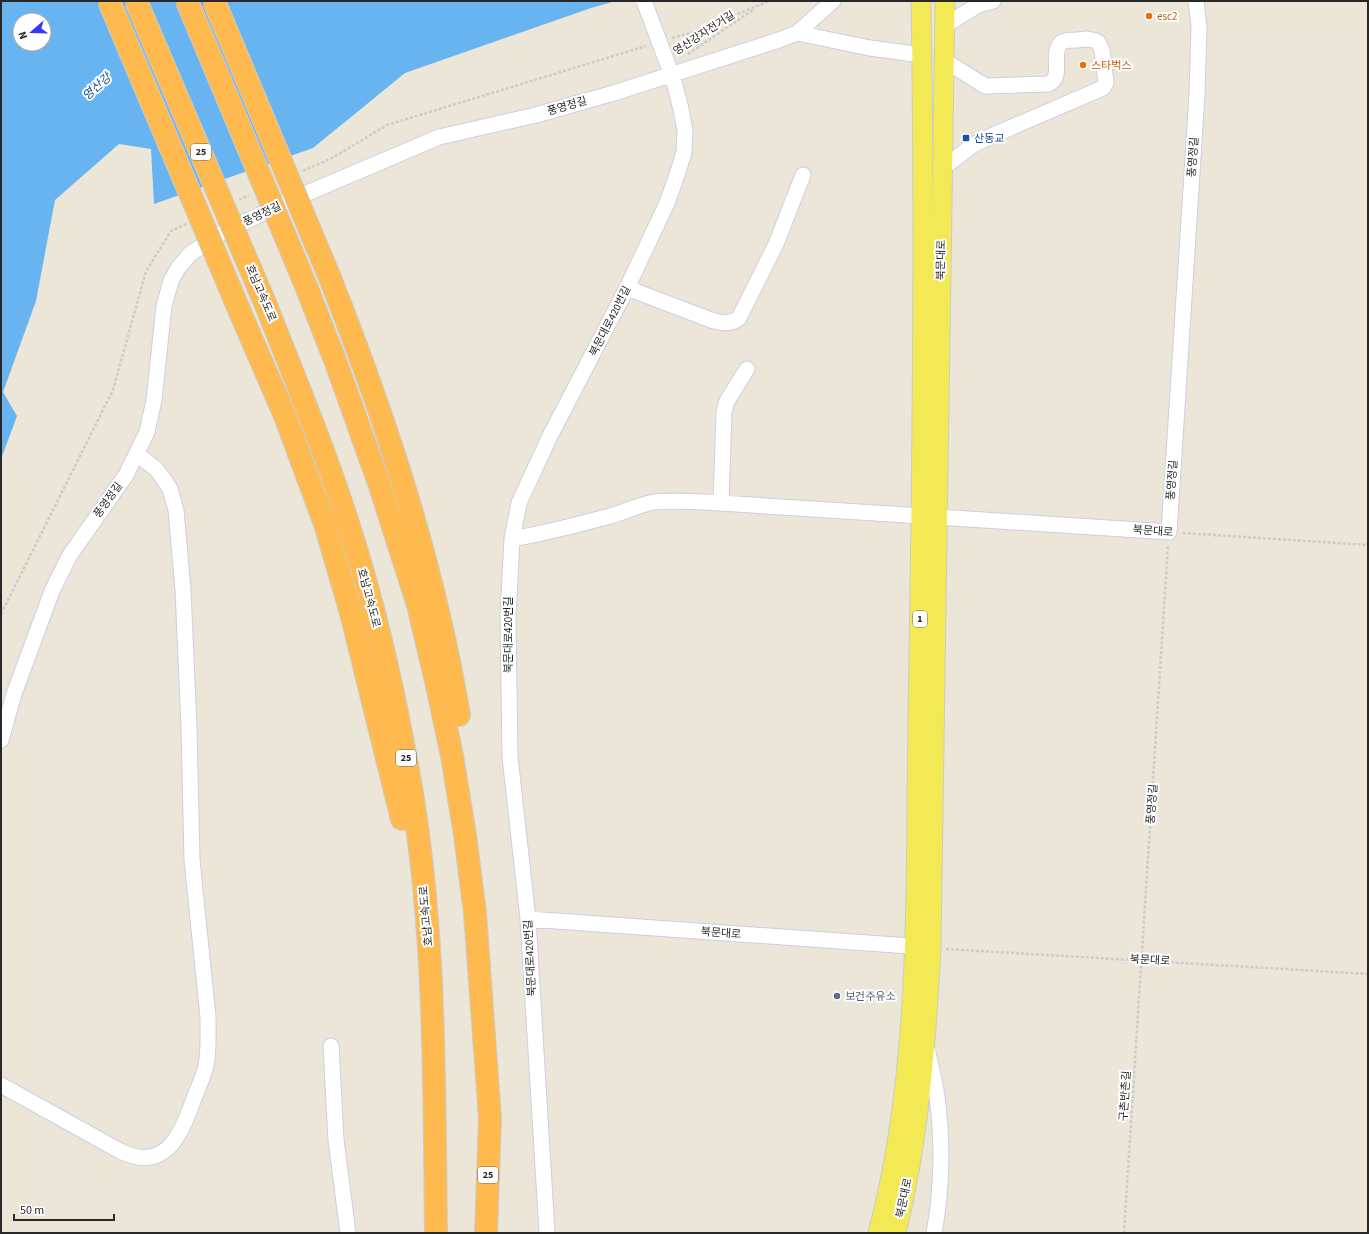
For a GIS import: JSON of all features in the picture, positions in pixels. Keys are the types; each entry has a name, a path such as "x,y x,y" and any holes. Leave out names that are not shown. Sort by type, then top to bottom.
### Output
{"highway":[{"path":"109,1 285,416 325,524 351,613 400,805 410,868 422,1084 422,1233"},
{"name":"호남고속도로","path":"136,1 265,303 321,444 348,524 382,645 408,771 424,892 431,976 434,1055 436,1233"},
{"name":"25","path":"187,1 306,286 335,360 380,486 418,605 438,690 465,835 475,913 490,1118 486,1233"},
{"path":"214,1 330,278 364,365 402,478 426,560 445,638 471,790 489,921 494,1008 490,1118"}],"main road":[{"name":"북문대로","path":"921,1 929,516"},
{"name":"북문대로","path":"896,1233 917,1130 926,1043 923,947 929,516 943,168 945,2"},
{"name":"북문대로","path":"878,1233 890,1188 902,1116 923,947"}],"street":[{"name":"북문대로420번길","path":"547,1233 528,920 510,756 508,616 512,539 519,503 550,436 627,288 667,203 684,152 685,131 681,110 670,70 644,1"},
{"name":"풍영정길","path":"1,740 14,694 52,591 70,555 126,476 138,454 147,432 154,400 164,306 171,281 178,268 190,254 218,235 284,203 439,137 536,114 670,70 796,33 833,1"},
{"path":"944,26 978,5 993,1"},
{"name":"풍영정길","path":"1169,532 1197,95 1199,27 1196,1"},
{"path":"796,33 870,48 922,55"},
{"path":"943,168 978,142 1103,88 1106,84 1102,50 1098,42 1090,38 1065,41 1061,43 1057,49 1056,74 1053,82 1048,84 984,86 944,60"},
{"path":"627,288 711,320 724,323 735,321 739,318 776,244 803,175"},
{"path":"721,503 724,412 727,401 747,369"},
{"path":"1,1085 131,1157 145,1159 157,1155 176,1139 184,1126 205,1068 209,1042 208,1018 192,860 188,696 183,590 176,510 170,489 164,478 138,454"},
{"name":"북문대로","path":"512,539 546,533 654,502 721,503 1169,532"},
{"name":"북문대로","path":"528,920 923,947"},
{"path":"926,1043 937,1097 941,1144 934,1233"},
{"path":"331,1046 336,1140 348,1233"}],"path":[{"name":"영산강자전거길","path":"670,70 686,55 757,7"},
{"name":"북문대로","path":"1169,532 1368,545"},
{"name":"풍영정길","path":"1142,960 1169,532"},
{"name":"북문대로","path":"923,947 1368,974"},
{"name":"구촌반촌길","path":"1124,1233 1142,960"}],"water":[{"name":"영산강","path":"1,1 616,1 591,8 405,73 313,148 154,204 151,149 119,144 55,200 36,301 3,392 17,416 1,459"}],"place":[{"name":"esc2","path":"1149,16"},
{"name":"스타벅스","path":"1083,65"},
{"name":"산동교","path":"966,138"},
{"name":"보건주유소","path":"837,996"}]}
